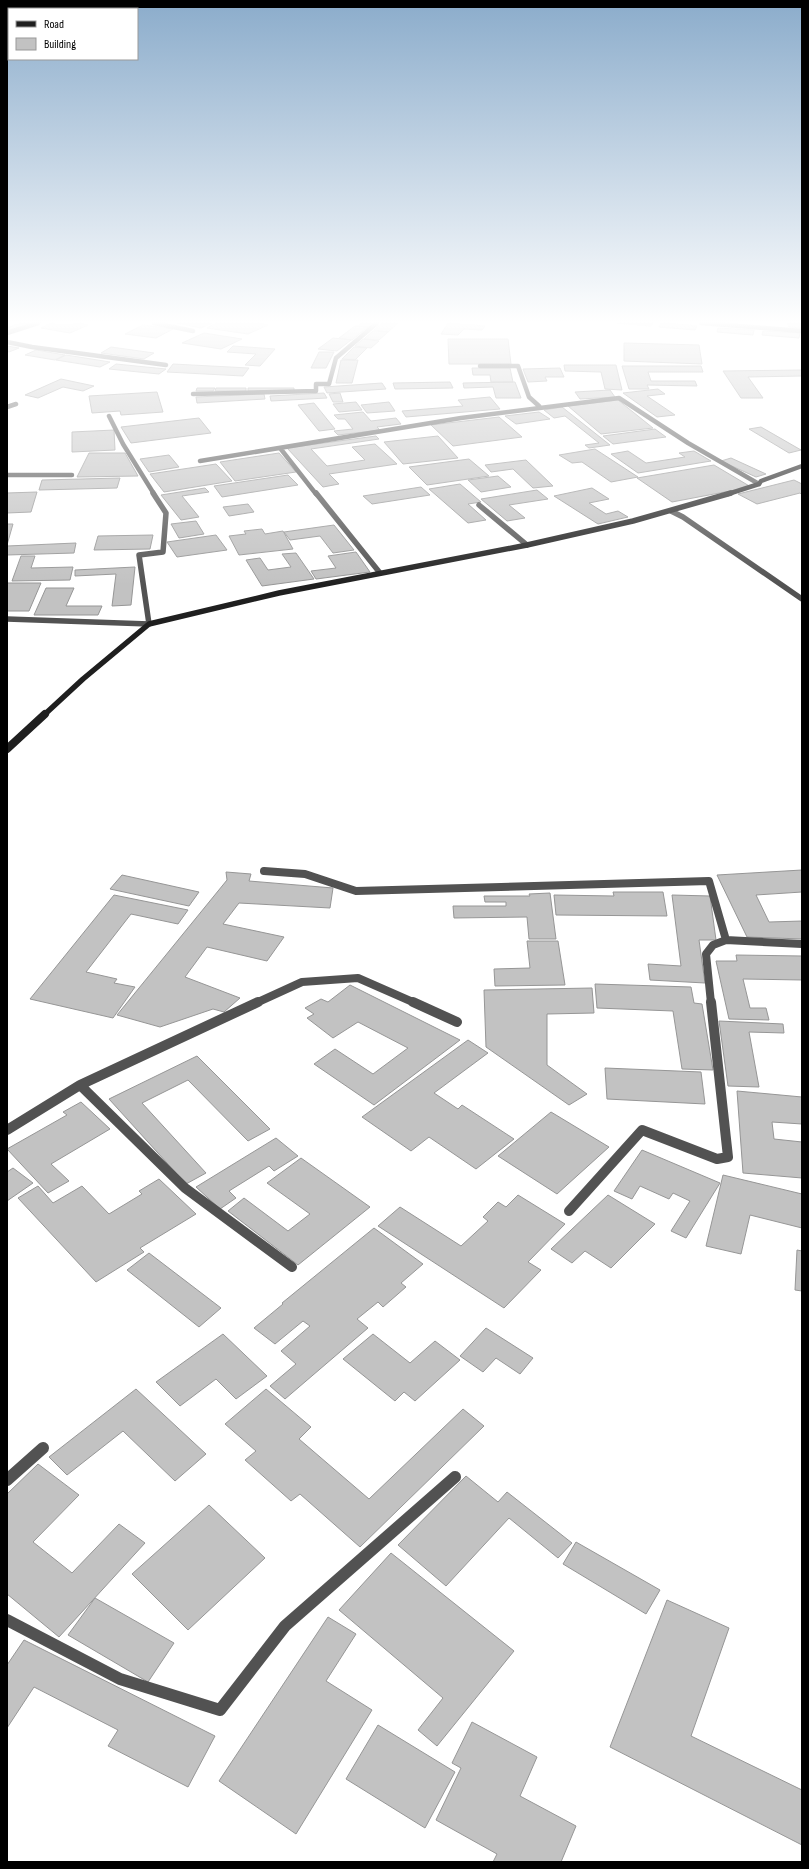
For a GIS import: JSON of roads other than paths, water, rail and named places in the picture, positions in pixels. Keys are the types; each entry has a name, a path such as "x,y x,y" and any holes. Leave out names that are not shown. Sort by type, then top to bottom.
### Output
{"street":[{"path":"200,461 513,410"},
{"path":"638,410 703,453 758,484"},
{"path":"109,416 123,444 166,513 162,552 139,555 149,624"},
{"path":"280,448 380,573"},
{"path":"7,619 149,624 279,593 527,545 670,511 758,484 761,481 802,466"},
{"path":"7,475 72,475"},
{"path":"479,505 527,545"},
{"path":"670,511 683,517 802,599"},
{"path":"7,749 83,679 149,624"},
{"path":"264,871 305,874 356,891 709,881 726,940"},
{"path":"569,1211 642,1130 717,1159 728,1157 706,954 713,945 726,940 802,944"},
{"path":"7,1130 80,1085 302,982 358,978 457,1022"},
{"path":"80,1085 185,1188 292,1268"},
{"path":"7,1480 43,1448"},
{"path":"8,1623 120,1679 220,1710 285,1626 455,1477"}]}
